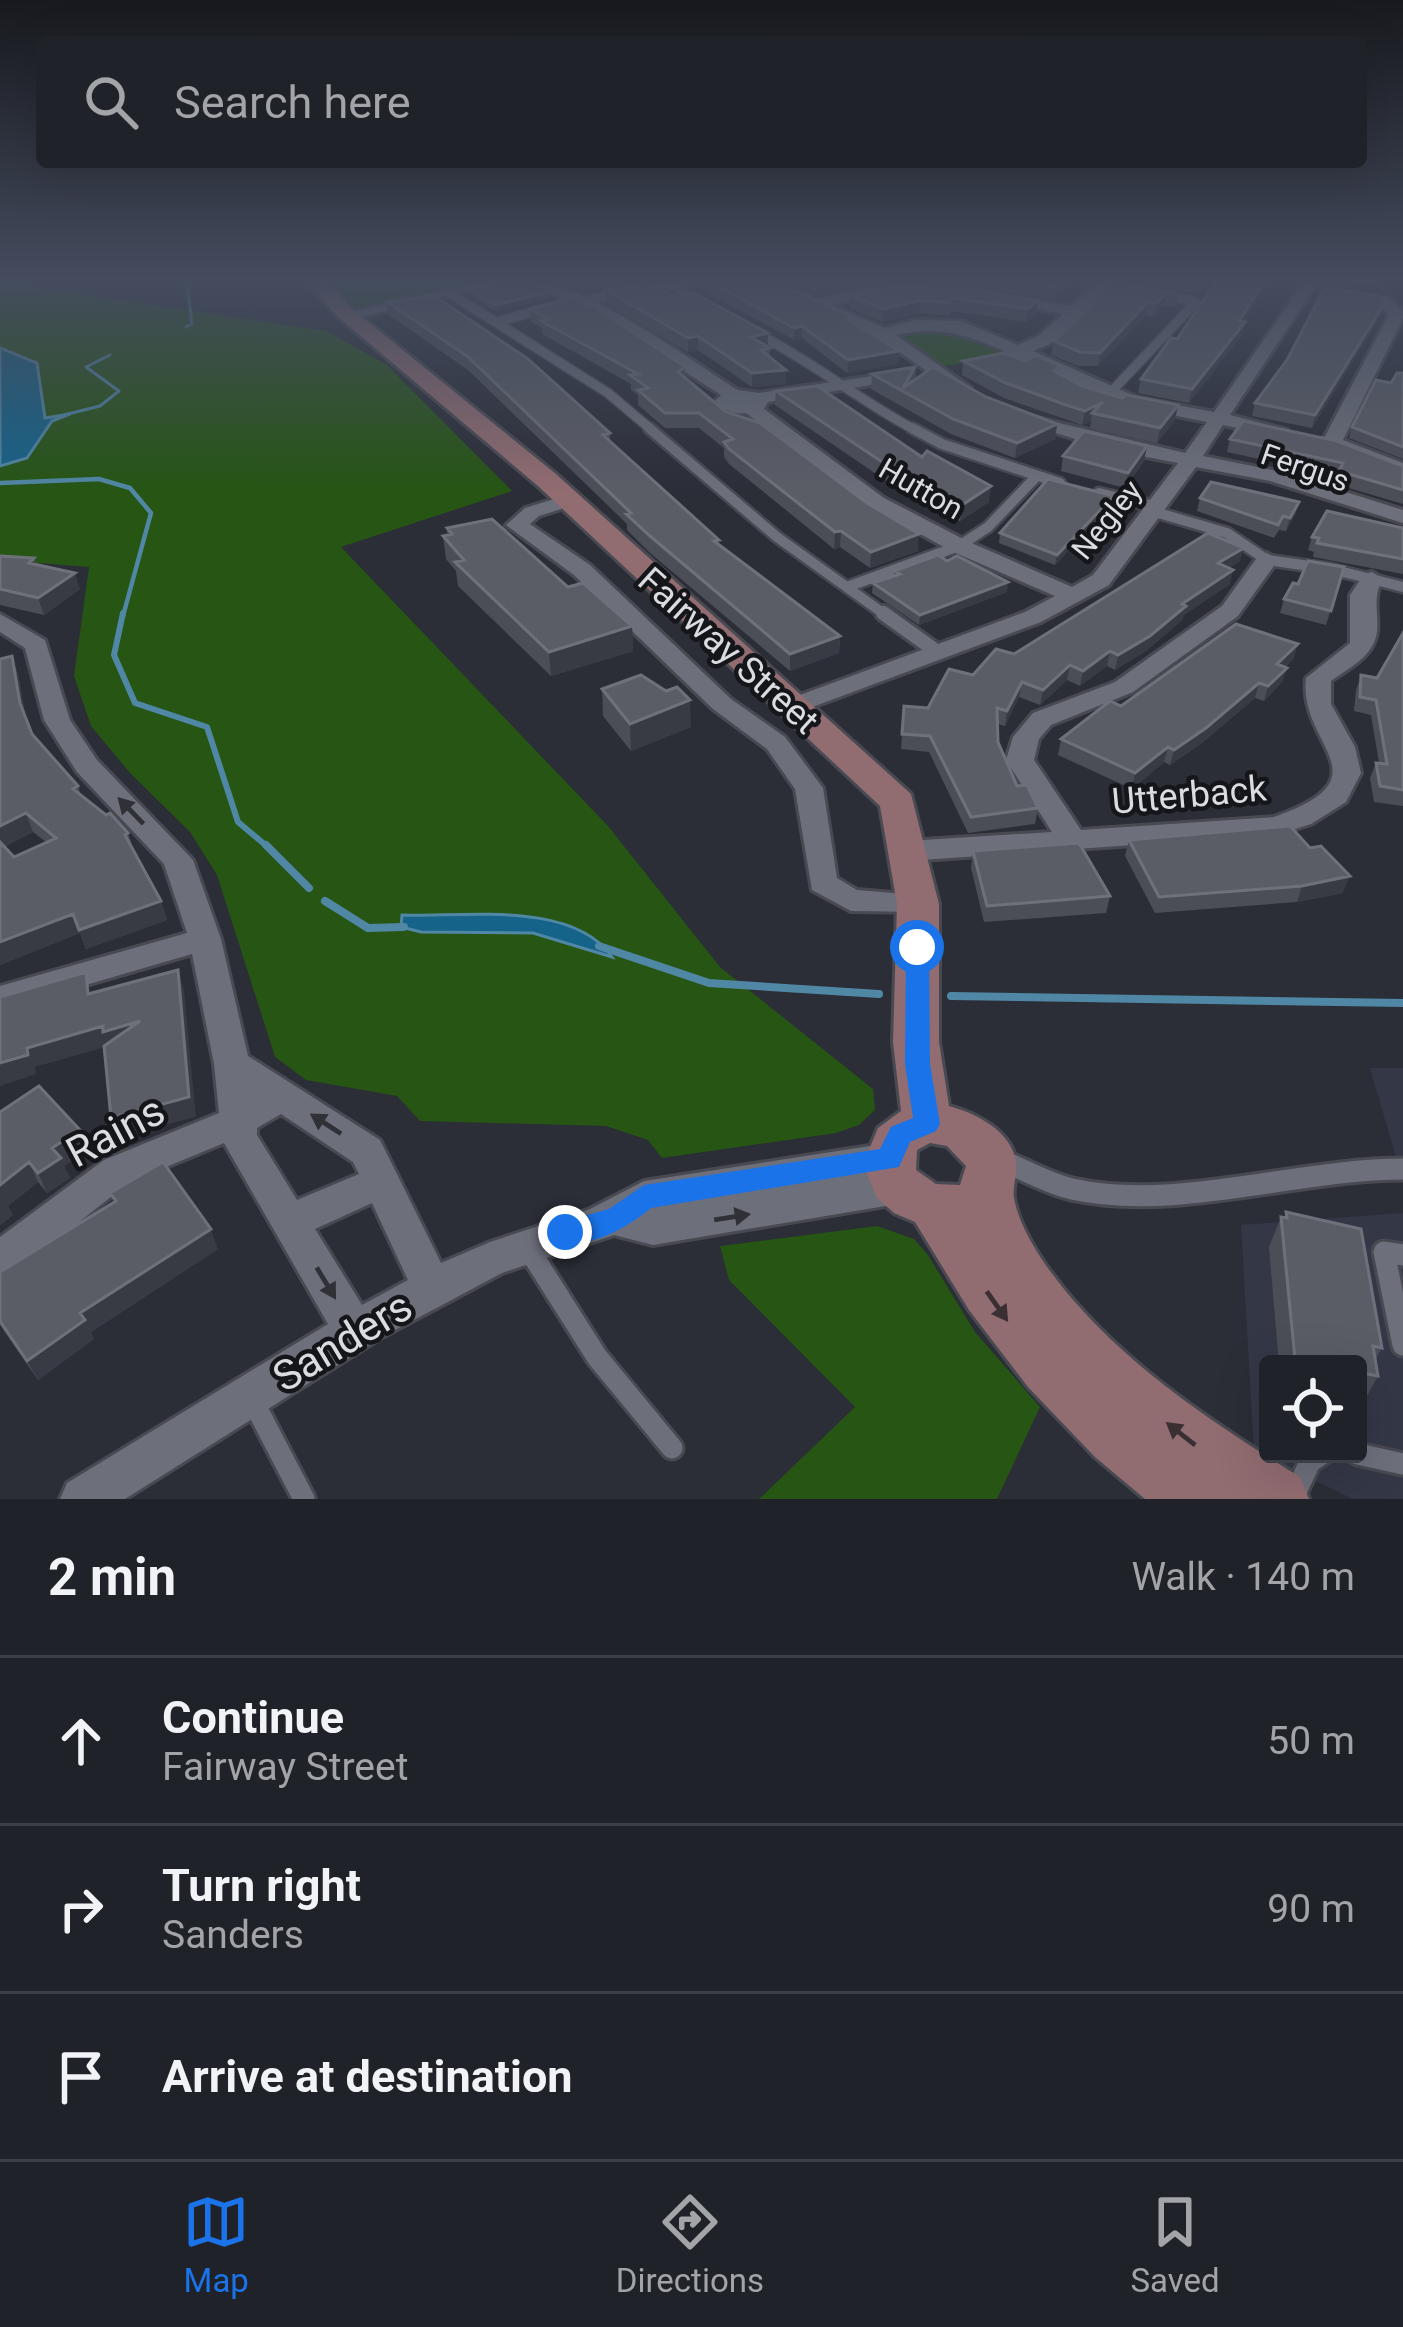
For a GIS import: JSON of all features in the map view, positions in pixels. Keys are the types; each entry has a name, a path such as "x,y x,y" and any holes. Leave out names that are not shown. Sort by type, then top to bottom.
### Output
{"street":[{"name":"Fairway Street","path":"395,352 454,399 898,802 918,904 916,1042 927,1124"},
{"name":"Hutton","path":"669,352 748,401 878,502 959,546 1074,596"},
{"name":"Fergus","path":"909,352 993,405 1118,446 1275,476 1324,496 1403,517"},
{"name":"Negley","path":"790,706 936,652 1074,596 1101,580 1156,509 1263,352"},
{"path":"1333,442 1374,352"},
{"path":"976,361 1019,353 1134,402 1333,442 1403,470"},
{"path":"748,401 955,365"},
{"path":"1369,369 1396,374"},
{"name":"Fergus","path":"1188,460 1354,517 1403,528"},
{"path":"567,501 532,512 517,525 582,570 722,704 776,743 809,788 823,883 851,900 918,904"},
{"name":"Utterback","path":"1072,839 1020,760 1026,737 1042,718 1124,687 1230,611 1267,560"},
{"name":"Utterback","path":"907,851 1276,826 1318,812 1342,788 1347,760 1315,700 1319,678 1364,645 1370,632 1362,595 1372,579"},
{"path":"0,621 36,645 57,720 87,766 178,860 205,939 232,1064 239,1137 355,1332"},
{"path":"0,998 205,939"},
{"path":"232,1064 367,1150 432,1288"},
{"name":"Rains","path":"0,1260 117,1171 238,1121 282,1096"},
{"path":"1195,1499 1124,1445 1063,1389 999,1310 960,1180 963,1130 927,1124 900,1135 960,1180 1056,1318 1146,1406 1194,1445 1278,1499"},
{"name":"Sanders","path":"82,1499 355,1332 432,1288 526,1245 617,1219 653,1228 960,1180"},
{"path":"289,1222 379,1182"}],"lane":[{"path":"546,352 608,393 777,538 936,652"},
{"path":"796,352 873,408 942,444 1035,478 1227,532 1267,560 1403,587"},
{"path":"1111,392 1149,352"},
{"path":"847,587 959,546 988,526 1035,478"},
{"path":"960,1180 1145,1194 1255,1184 1343,1169 1403,1169"},
{"path":"526,1245 597,1357 672,1448"},
{"path":"1403,1255 1384,1252 1403,1345"},
{"path":"251,1396 304,1499"},
{"path":"1367,1456 1403,1464"},
{"path":"1293,1499 1310,1463"}],"shaded area":[{"path":"1370,1068 1403,1068 1403,1181"},
{"path":"1403,1213 1403,1499 1353,1499 1277,1463 1367,1463 1367,1355 1259,1355 1259,1454 1254,1452 1241,1225"}],"green space":[{"path":"0,352 364,352 387,365 512,491 341,547 608,826 720,967 873,1089 875,1110 859,1125 836,1133 662,1158 648,1140 606,1126 420,1121 397,1096 306,1080 275,1057 217,875 190,832 91,726 74,676 89,567 0,560"},
{"path":"911,352 1017,353 934,368"},
{"path":"877,1226 914,1239 975,1332 1040,1407 997,1499 759,1499 855,1407 729,1280 720,1246"}],"water":[{"path":"0,352 10,352 37,363 45,418 70,414 52,421 27,458 0,466"},
{"path":"402,915 544,919 594,939 612,957 533,933 421,932 401,927"}],"building":[{"path":"461,352 518,352 528,359 719,540 714,541 840,636 790,654 626,514 631,513"},
{"path":"598,352 662,352 685,367 678,372 726,412 760,423 867,503 919,534 871,552 841,531 835,532 729,449 724,442 733,439 699,413 665,413 638,390 648,388 630,375 638,374"},
{"path":"721,352 763,352 786,370 752,373"},
{"path":"837,352 894,352 848,360"},
{"path":"1161,352 1221,352 1192,389 1141,379"},
{"path":"1291,352 1354,352 1315,415 1255,403"},
{"path":"1003,353 1026,361 1035,355 1061,366 1054,371 1082,386 1122,398 1178,405 1160,428 1092,413 1103,402 1085,411 1066,405 963,361"},
{"path":"915,367 903,388 933,367 986,397 1057,424 1017,443 953,419 872,374"},
{"path":"1397,373 1403,373 1403,447 1352,427 1376,380 1391,383"},
{"path":"817,386 922,457 927,451 991,486 962,505 930,494 776,391"},
{"path":"1243,421 1337,441 1403,466 1403,490 1339,471 1343,463 1230,439"},
{"path":"1084,431 1147,446 1128,473 1063,456"},
{"path":"1048,479 1114,496 1057,555 1000,533"},
{"path":"1211,482 1299,502 1290,518 1283,516 1278,525 1200,498"},
{"path":"1327,511 1403,528 1403,559 1317,543 1319,538 1312,537"},
{"path":"492,519 568,587 583,583 632,626 549,652 455,562 464,560 443,536 452,534 447,528"},
{"path":"1208,533 1244,548 1218,563 1233,570 1182,604 1186,606 1150,636 1118,655 1110,651 1083,671 1070,665 1043,690 1022,682 1007,711 997,708 998,742 1017,786 1027,785 1038,808 971,817 930,736 902,734 904,706 928,708 949,669 973,675 996,649 1014,654"},
{"path":"938,555 947,561 957,556 1008,582 920,615 873,583"},
{"path":"0,556 34,558 29,563 75,573 38,598 0,589"},
{"path":"1308,561 1344,567 1331,611 1284,599 1293,583 1298,584"},
{"path":"1236,624 1298,644 1277,664 1287,668 1268,686 1259,683 1174,750 1168,747 1135,773 1061,739 1110,701 1121,706"},
{"path":"1403,633 1403,790 1380,786 1376,763 1387,764 1376,700 1360,697 1361,675 1377,678"},
{"path":"12,656 20,703 32,734 78,786 73,789 106,815 110,813 128,833 161,901 79,930 73,914 0,942 0,842 14,857 56,838 26,813 0,826 0,659"},
{"path":"641,675 666,691 677,687 690,700 630,724 602,689"},
{"path":"1290,826 1310,848 1321,846 1350,876 1302,886 1159,897 1129,840"},
{"path":"1079,843 1110,896 987,906 973,851"},
{"path":"178,970 189,1097 111,1118 104,1046 140,1021 103,1032 103,1026 27,1048 28,1055 0,1063 0,997 86,972 88,994"},
{"path":"39,1086 80,1130 52,1148 61,1158 38,1173 29,1162 0,1185 0,1112"},
{"path":"163,1162 211,1229 80,1313 85,1320 27,1361 0,1321 0,1272 116,1201 110,1193"},
{"path":"1286,1212 1361,1229 1382,1348 1373,1346 1378,1376 1367,1374 1367,1355 1295,1355 1281,1217 1287,1218"}],"waterway":[{"path":"64,415 100,406 119,391 86,367 110,355"},
{"path":"0,483 99,479 130,488 151,513 123,616"},
{"path":"123,613 114,655 135,703 207,727 238,822 269,848"},
{"path":"266,845 269,848"},
{"path":"269,848 309,888"},
{"path":"325,901 368,928 404,927"},
{"path":"599,946 709,983 879,994"},
{"path":"951,996 1403,1003"}],"route":[{"path":"565,1232 617,1219 644,1197 889,1159 900,1135 927,1124 916,1042 917,947"}]}
